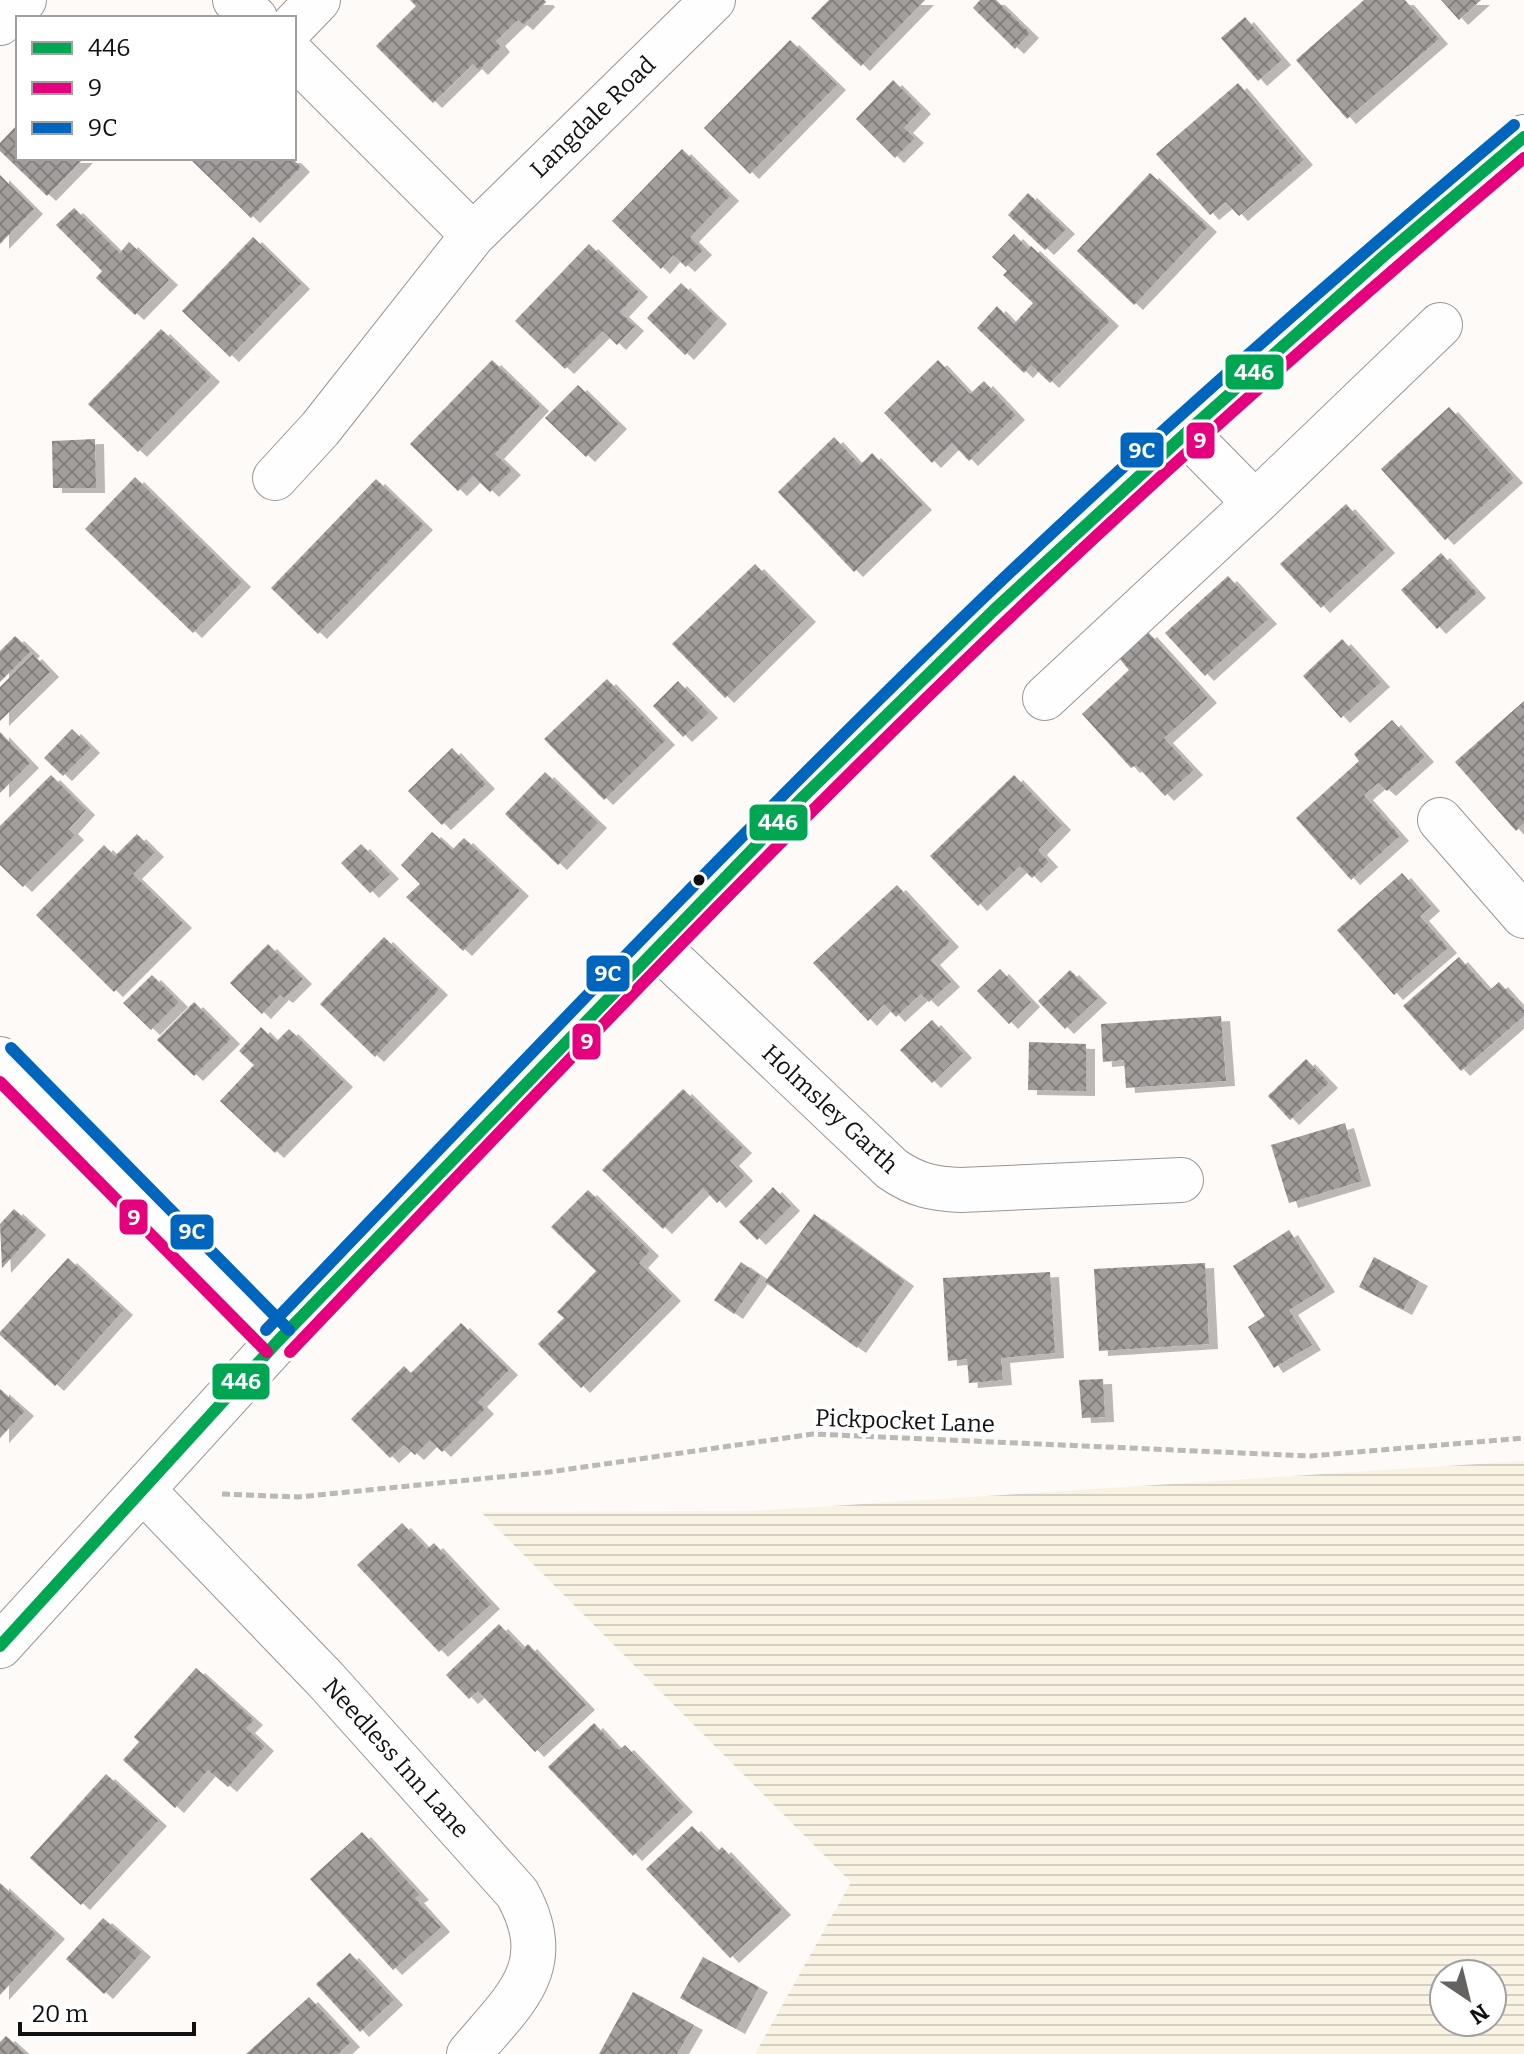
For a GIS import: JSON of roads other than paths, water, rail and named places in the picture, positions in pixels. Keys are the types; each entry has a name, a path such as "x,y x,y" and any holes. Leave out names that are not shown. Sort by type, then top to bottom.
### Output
{"street":[{"path":"0,23 24,0"},
{"path":"235,0 253,16"},
{"path":"296,23 318,0"},
{"name":"Langdale Road","path":"275,478 320,429 473,235 713,0"},
{"path":"296,58 473,235"},
{"path":"0,1646 278,1341 803,797 982,621 1186,433 1386,254 1524,137"},
{"path":"1045,698 1255,503 1440,325"},
{"path":"1186,433 1255,503"},
{"path":"1440,820 1524,916"},
{"name":"Holmsley Garth","path":"657,946 892,1169 913,1183 936,1189 961,1190 1181,1180"},
{"path":"0,1059 278,1341"},
{"name":"Needless Inn Lane","path":"144,1491 326,1680 517,1893 532,1929 532,1966 522,1990 469,2054"}]}
